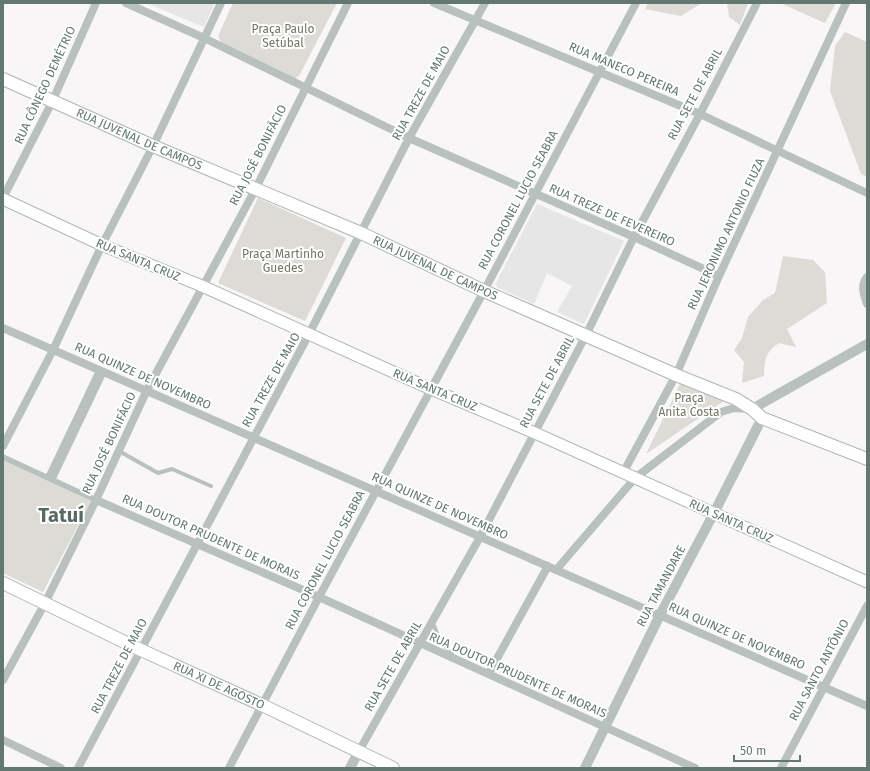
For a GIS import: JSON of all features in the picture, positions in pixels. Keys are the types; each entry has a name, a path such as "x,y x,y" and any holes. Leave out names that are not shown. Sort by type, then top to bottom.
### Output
{"main road":[{"name":"RUA JUVENAL DE CAMPOS","path":"3,79 52,102 255,190 361,233 484,291 676,375 736,399 752,409 762,418 867,459"},
{"name":"RUA SANTA CRUZ","path":"3,199 102,245 202,286 867,582"},
{"name":"RUA XI DE AGOSTO","path":"4,586 45,603 141,650 393,768"}],"street":[{"name":"RUA CÔNEGO DEMÉTRIO","path":"3,199 52,102 96,3"},
{"name":"RUA TREZE DE FEVEREIRO","path":"126,3 204,38 409,138 719,276"},
{"path":"3,446 53,350 102,245 153,146 221,3"},
{"name":"RUA JOSÉ BONIFÁCIO","path":"3,680 45,603 96,500 147,390 255,190 348,3"},
{"name":"RUA MANECO PEREIRA","path":"434,3 700,114 867,193"},
{"name":"RUA TREZE DE MAIO","path":"78,768 309,334 409,138 485,3"},
{"name":"RUA CORONEL LUCIO SEABRA","path":"229,768 319,596 484,291 636,3"},
{"name":"RUA SETE DE ABRIL","path":"350,768 480,537 586,335 634,237 757,3"},
{"name":"RUA JERONIMO ANTONIO FIUZA","path":"623,473 676,375 719,276 846,3"},
{"path":"867,277 864,281 862,291 867,304"},
{"name":"RUA QUINZE DE NOVEMBRO","path":"3,328 867,706"},
{"path":"488,673 552,568 635,478 721,412 734,408 752,409 867,344"},
{"path":"50,478 102,371"},
{"name":"RUA TAMANDARE","path":"585,768 660,615 762,418"},
{"name":"RUA DOUTOR PRUDENTE DE MORAIS","path":"3,457 196,544 319,596 694,768"},
{"name":"RUA SANTO ANTÔNIO","path":"781,768 867,606"},
{"path":"3,740 61,768"}],"lane":[{"path":"119,451 158,473 172,469 211,486"},
{"path":"432,622 446,649 458,660"}],"shaded area":[{"path":"146,3 215,3 204,27"},
{"path":"537,204 624,241 584,324 557,312 572,286 547,273 534,304 497,287 496,283"}],"green space":[{"name":"Praça Paulo Setúbal","path":"233,3 337,3 299,76 293,79 221,42 218,36"},
{"path":"648,3 702,3 681,16 645,9"},
{"path":"727,3 748,3 740,25 729,17"},
{"path":"780,3 836,3 825,23"},
{"path":"845,32 867,42 867,177 861,174 830,91 835,46"},
{"name":"Praça Martinho Guedes","path":"258,198 346,238 305,321 218,283"},
{"path":"783,256 813,260 825,272 827,303 787,329 796,347 779,343 774,346 767,356 764,376 742,383 744,362 734,350 742,338 748,317 763,300 775,293"},
{"name":"Praça Anita Costa","path":"680,384 724,401 646,454"},
{"path":"3,458 91,501 43,592 3,573"}],"district":[{"name":"Tatuí","path":"61,515"}]}
